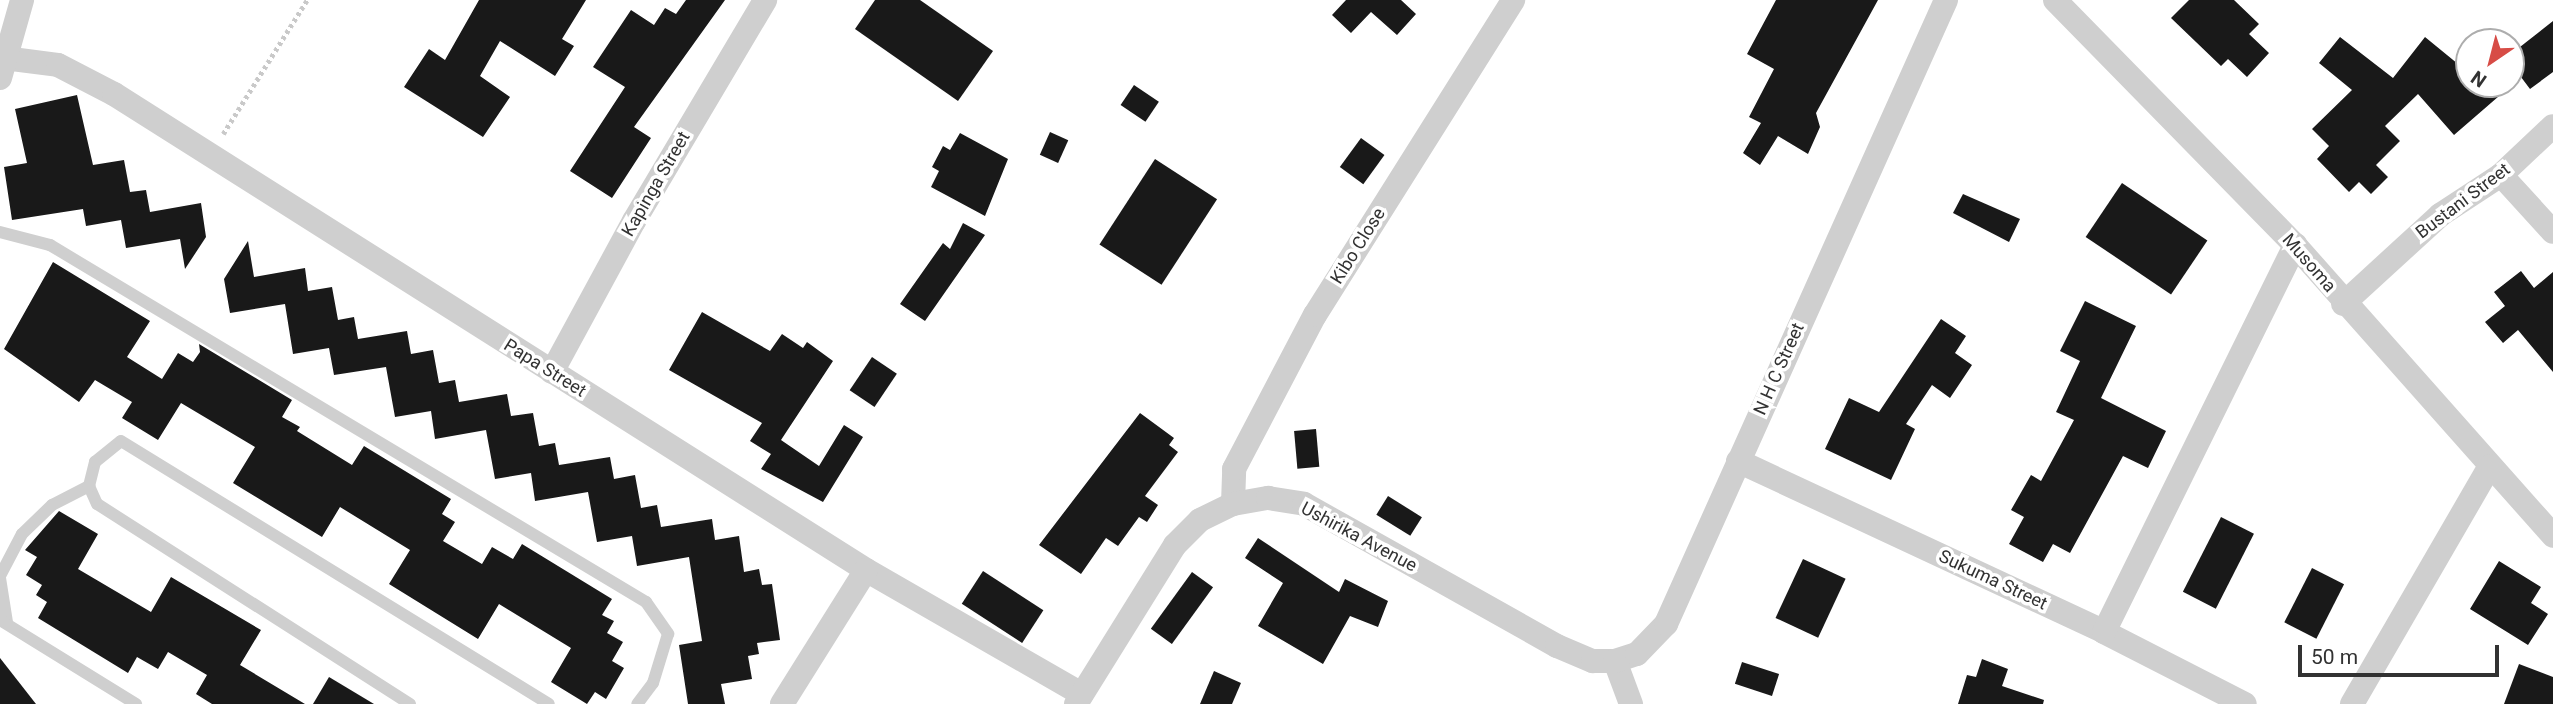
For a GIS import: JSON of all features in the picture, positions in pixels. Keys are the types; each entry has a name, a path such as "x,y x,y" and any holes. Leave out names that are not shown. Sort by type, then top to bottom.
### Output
{"street":[{"path":"2,68 22,0"},
{"name":"Kapinga Street","path":"552,372 634,221 765,0"},
{"name":"Kibo Close","path":"1233,504 1234,469 1315,314 1513,0"},
{"name":"N H C Street","path":"1615,661 1637,654 1665,624 1946,0"},
{"name":"Musoma","path":"2055,0 2295,246 2343,304 2553,536"},
{"name":"Papa Street","path":"2,68 58,65 209,155 866,569 1079,699"},
{"name":"Bustani Street","path":"2343,304 2440,215 2501,174 2553,127"},
{"path":"2501,174 2553,232"},
{"path":"2104,632 2295,246"},
{"name":"Sukuma Street","path":"1738,461 2104,632 2245,704"},
{"path":"2352,704 2490,466"},
{"name":"Ushirika Avenue","path":"1079,699 1175,545 1200,520 1233,504 1268,498 1304,504 1557,646 1593,661 1615,661"},
{"path":"782,704 866,569"},
{"path":"1615,661 1635,702"}],"lane":[{"path":"0,232 50,244 646,602 668,634 653,682 637,704"},
{"path":"410,704 97,504 89,486 95,462 121,441 549,704"},
{"path":"89,486 52,505 22,534 0,577 3,621 136,704"}],"path":[{"path":"209,155 307,0"}],"building":[{"path":"479,0 586,0 562,39 574,46 555,76 500,41 480,76 510,97 483,137 404,87 429,49 445,60"},
{"path":"686,0 725,0 634,127 651,138 612,198 570,171 625,87 593,67 631,10 654,25 665,8 676,14"},
{"path":"875,0 920,0 993,51 958,101 855,29"},
{"path":"1346,0 1401,0 1416,14 1397,35 1371,12 1351,33 1332,15"},
{"path":"1776,0 1878,0 1816,113 1820,127 1808,154 1778,136 1760,165 1743,153 1761,123 1749,117 1774,69 1747,54"},
{"path":"2189,0 2234,0 2259,24 2249,34 2269,53 2247,77 2228,59 2221,66 2171,18"},
{"path":"2553,21 2553,72 2530,89 2525,82 2525,43"},
{"path":"2340,37 2393,78 2425,37 2455,62 2455,98 2497,98 2454,135 2418,94 2385,126 2400,141 2376,165 2388,177 2371,194 2359,182 2349,192 2317,159 2329,146 2312,129 2352,90 2319,63"},
{"path":"1134,85 1159,102 1145,122 1121,105"},
{"path":"77,95 93,165 124,160 130,192 146,190 150,212 201,203 206,237 185,269 180,239 126,248 121,220 86,226 83,209 12,220 4,167 27,163 15,109"},
{"path":"1050,132 1068,140 1058,163 1040,155"},
{"path":"960,133 1008,159 985,216 931,187 939,171 932,167 943,146 950,150"},
{"path":"1361,138 1384,155 1363,184 1340,167"},
{"path":"1155,159 1217,199 1162,285 1099,245"},
{"path":"2122,183 2207,241 2171,294 2086,237"},
{"path":"1963,194 2020,219 2009,242 1953,213"},
{"path":"963,223 985,235 925,321 900,304 943,243 950,249"},
{"path":"248,241 254,277 305,268 308,291 332,287 338,320 354,317 358,339 407,331 411,354 433,350 439,383 455,380 459,402 507,394 511,416 533,413 539,446 555,443 559,465 610,457 614,479 635,475 641,508 657,505 661,527 712,519 715,540 739,536 744,572 759,569 762,585 772,584 780,640 757,643 759,654 748,656 752,679 721,684 725,704 688,704 679,645 702,641 689,557 637,566 632,536 597,542 588,492 535,501 531,473 495,479 486,430 435,439 431,411 395,417 386,367 334,375 329,348 293,354 285,304 230,313 224,279"},
{"path":"53,262 150,321 127,357 162,379 178,353 193,362 200,352 199,344 292,400 282,417 300,427 297,431 352,465 364,446 451,499 442,514 455,522 443,541 482,564 492,547 513,559 522,544 612,599 602,615 614,621 607,633 623,642 612,661 624,668 606,699 595,692 587,704 551,682 571,648 499,604 478,639 389,584 410,550 340,507 322,537 233,483 255,447 181,403 158,440 122,418 132,402 95,380 79,402 4,349"},
{"path":"2521,271 2534,288 2553,272 2553,372 2518,330 2503,343 2485,322 2505,306 2494,292"},
{"path":"2085,301 2136,326 2101,398 2166,431 2148,468 2123,456 2070,553 2053,544 2043,562 2009,544 2024,517 2011,510 2031,475 2041,481 2074,420 2056,412 2080,361 2060,351"},
{"path":"702,312 770,351 782,334 803,348 807,342 833,361 781,440 819,466 844,425 863,437 823,502 761,469 771,454 750,441 762,423 669,370"},
{"path":"1941,319 1966,336 1955,353 1972,365 1950,398 1932,385 1906,424 1915,429 1891,480 1825,449 1849,398 1879,412"},
{"path":"872,357 897,374 875,407 850,390"},
{"path":"1140,413 1174,438 1169,445 1178,452 1145,496 1158,505 1147,522 1139,517 1118,546 1106,538 1081,574 1039,545"},
{"path":"1316,429 1319,467 1297,469 1294,431"},
{"path":"1388,496 1422,517 1410,536 1376,515"},
{"path":"59,511 98,534 78,569 151,612 171,577 261,630 240,665 305,704 212,704 196,694 207,675 168,652 158,669 137,657 128,673 38,618 47,602 36,595 42,585 26,575 37,557 25,550"},
{"path":"2221,517 2254,534 2216,609 2183,592"},
{"path":"1258,538 1339,592 1345,579 1388,601 1378,627 1350,616 1323,664 1258,626 1283,583 1245,558"},
{"path":"1803,559 1846,579 1818,638 1776,618"},
{"path":"2499,561 2541,587 2531,603 2548,614 2528,645 2470,609"},
{"path":"2312,568 2344,584 2316,639 2284,622"},
{"path":"983,571 1043,610 1022,643 962,604"},
{"path":"1192,572 1213,587 1172,644 1151,629"},
{"path":"0,658 36,704 0,704"},
{"path":"1982,659 2008,669 2002,686 2044,700 2043,704 1958,704 1967,675 1976,677"},
{"path":"1742,662 1779,674 1772,696 1735,684"},
{"path":"2519,664 2553,677 2553,704 2504,704"},
{"path":"1214,671 1241,683 1232,704 1200,704"},
{"path":"329,677 374,704 313,704"}]}
